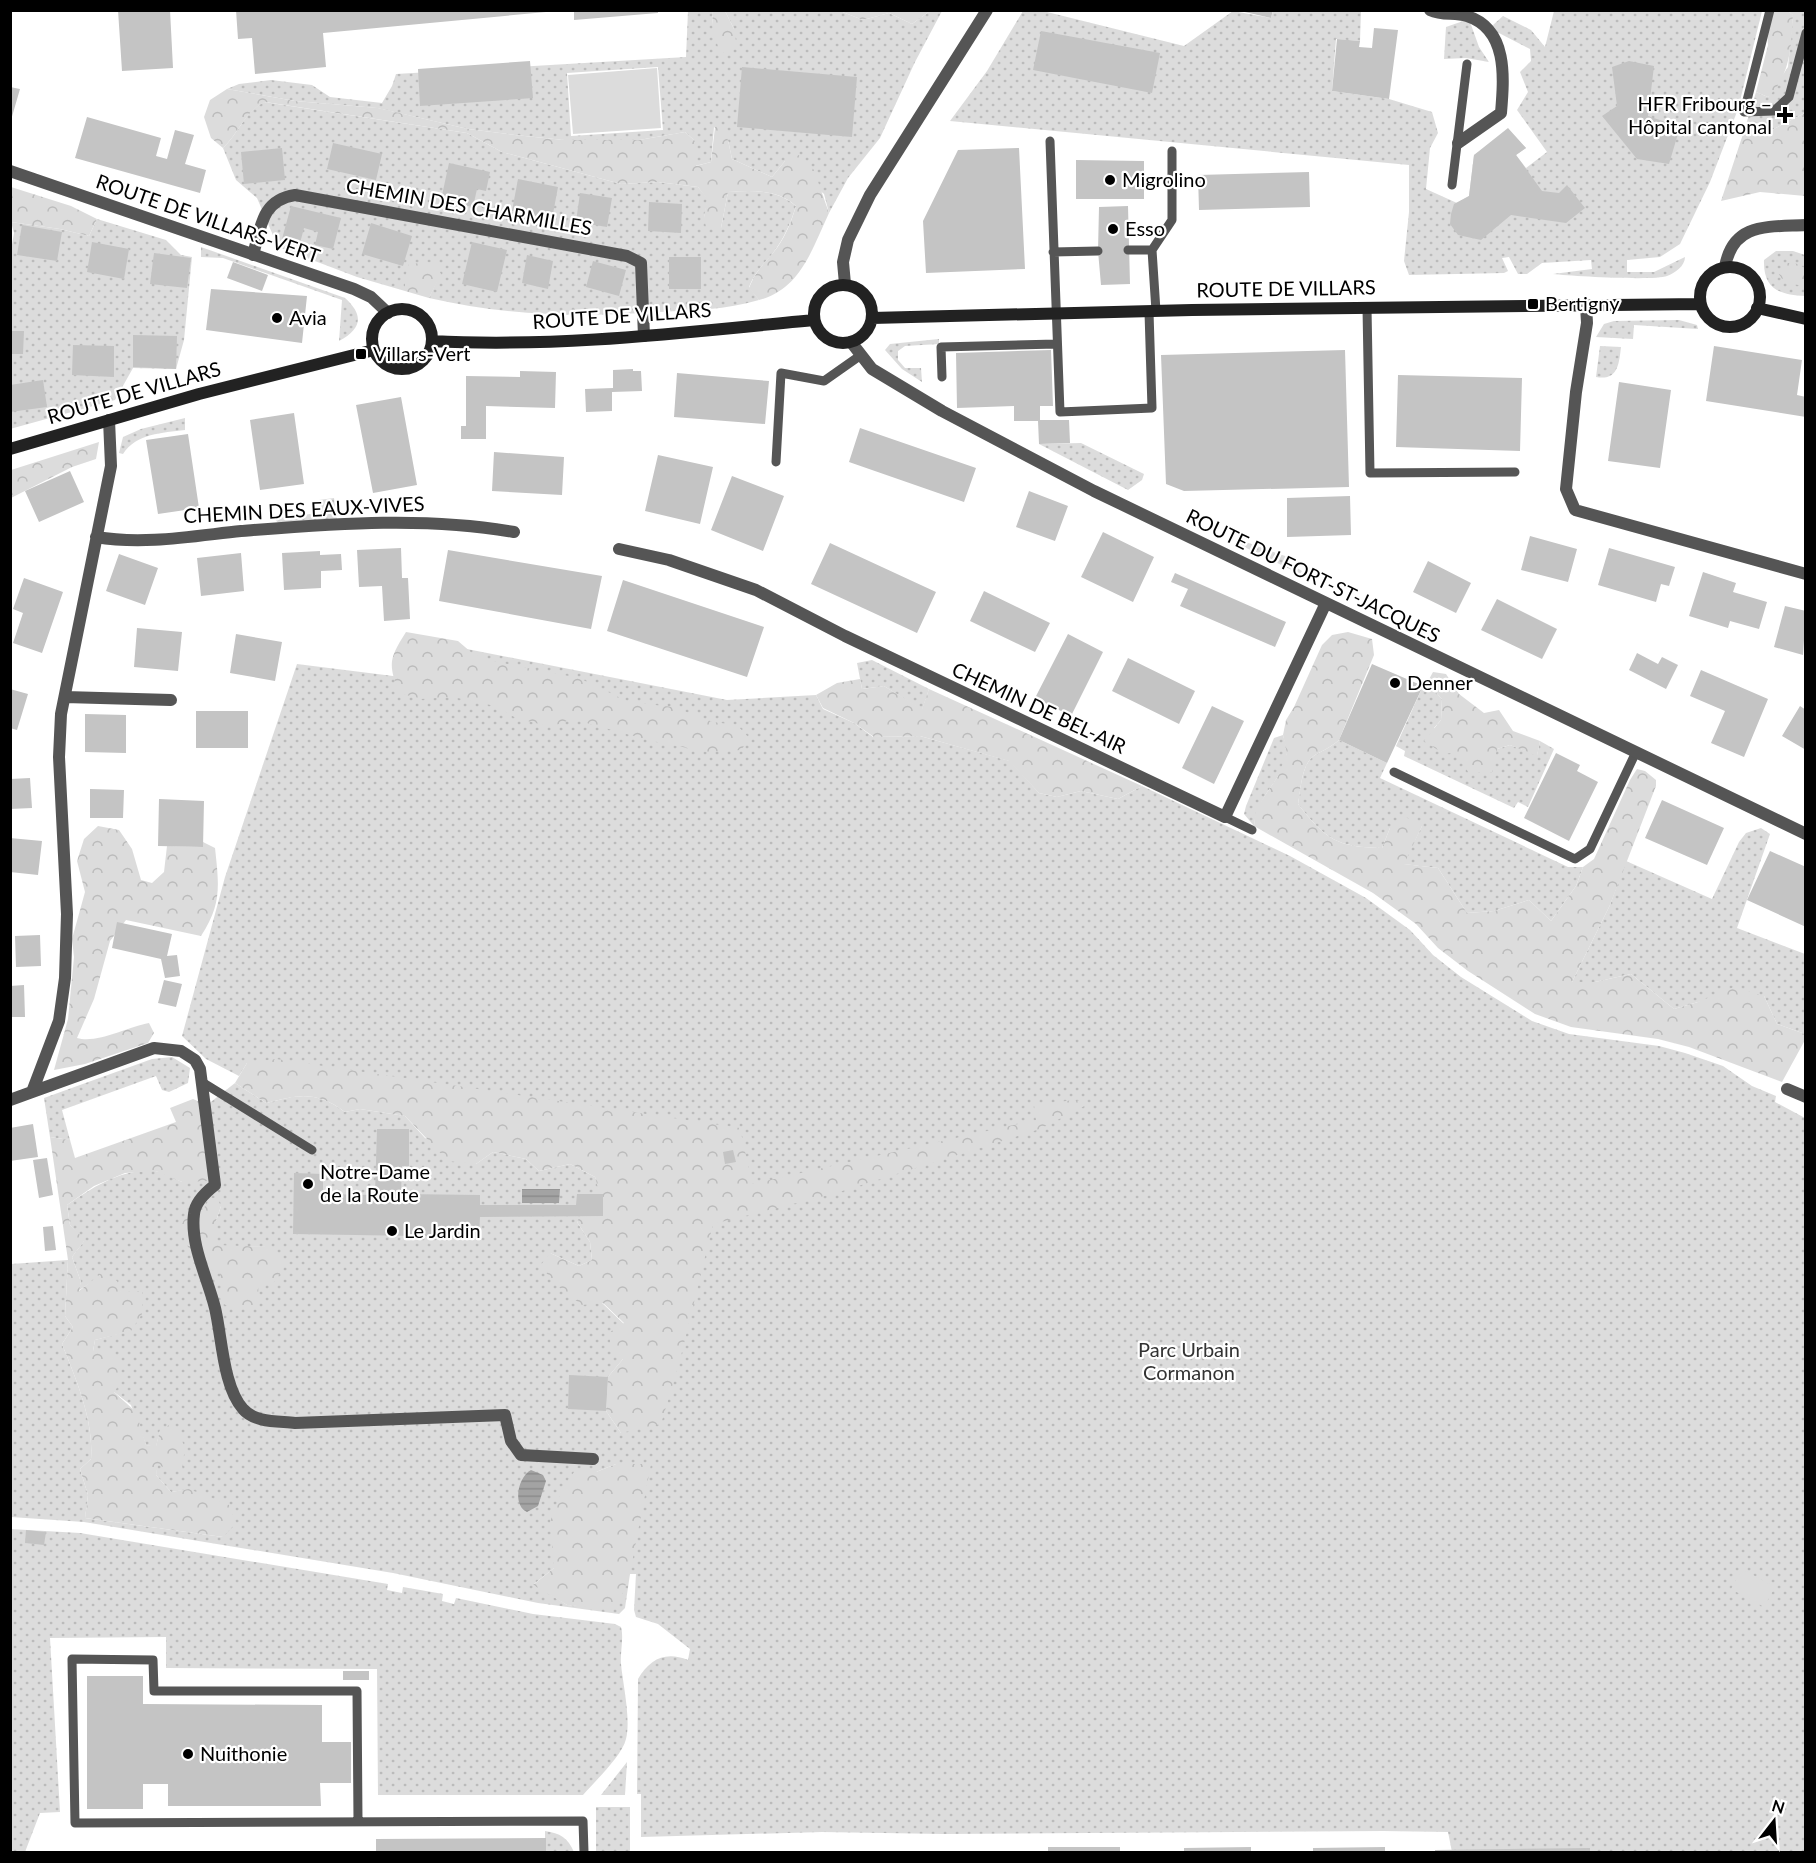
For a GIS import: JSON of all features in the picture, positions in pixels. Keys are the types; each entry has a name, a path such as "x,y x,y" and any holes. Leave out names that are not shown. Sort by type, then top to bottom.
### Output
{"main road":[{"path":"1725,267 1742,269 1752,277 1759,290 1757,308 1743,324 1724,326 1707,317 1701,304 1700,292 1706,279 1714,271 1725,267"},
{"path":"845,284 863,292 872,309 872,318 865,334 851,342 839,343 827,339 819,331 814,320 814,307 821,294 832,286 845,284"},
{"name":"ROUTE DE VILLARS","path":"872,318 1152,311 1701,304"},
{"path":"1757,308 1806,319"},
{"path":"398,309 418,314 431,331 432,341 424,359 407,369 387,365 374,350 373,333 381,318 398,309"},
{"name":"ROUTE DE VILLARS","path":"432,341 530,343 644,336 814,320"},
{"name":"ROUTE DE VILLARS","path":"10,449 199,394 374,350"}],"street":[{"path":"845,284 843,262 848,240 870,195 987,10"},
{"path":"1435,13 1463,14 1482,21 1500,48 1504,80 1501,113 1458,143"},
{"name":"ROUTE DE VILLARS-VERT","path":"10,171 354,289 371,297 388,313"},
{"name":"CHEMIN DES CHARMILLES","path":"253,255 268,208 279,197 295,195 627,256 641,263 644,336"},
{"path":"1725,267 1728,250 1742,235 1756,228 1806,225"},
{"path":"1586,305 1587,323 1576,392 1566,489 1575,510 1806,574"},
{"name":"ROUTE DU FORT-ST-JACQUES","path":"851,342 872,369 942,411 1094,491 1806,834"},
{"path":"32,1092 59,1021 65,978 67,914 60,757 65,697 111,466 109,420"},
{"name":"CHEMIN DES EAUX-VIVES","path":"96,537 124,542 258,530 427,522 514,532"},
{"name":"CHEMIN DE BEL-AIR","path":"619,549 669,560 756,590 845,636 1225,817"},
{"path":"1225,817 1325,604"},
{"path":"65,697 171,700"},
{"path":"10,1100 154,1048 165,1047 181,1051 195,1060 200,1069 215,1185 204,1194 194,1213 197,1248 215,1308 228,1374 237,1400 245,1411 264,1420 295,1423 506,1415 511,1441 522,1455 593,1459"},
{"path":"1787,1089 1806,1096"}],"lane":[{"path":"1435,13 1461,10"},
{"path":"1770,10 1744,112 1774,111 1788,97 1806,33"},
{"path":"1452,184 1467,64"},
{"path":"1050,141 1056,344 1055,412 1152,408 1152,250 1172,220 1172,151"},
{"path":"1128,250 1152,250"},
{"path":"1053,252 1098,251"},
{"path":"1367,308 1371,473 1515,472"},
{"path":"942,376 941,347 1056,344"},
{"path":"776,462 782,373 824,381 861,355"},
{"path":"1394,772 1575,859 1590,849 1636,752"},
{"path":"1225,817 1252,831"},
{"path":"202,1082 312,1150"},
{"path":"358,1821 357,1691 154,1691 153,1660 72,1659 75,1823 583,1821 584,1852"}],"green space":[{"path":"688,11 713,11 712,25 734,29 725,11 840,11 863,20 889,13 912,24 930,11 942,11 915,62 880,138 848,178 829,213 824,194 785,161 772,177 732,159 728,140 714,127 711,162 695,166 695,141 685,132 639,140 564,140 468,129 377,108 295,101 227,89 239,84 271,80 312,85 330,97 382,103 396,74 686,57","holes":["658,67 663,130 571,136 567,73"]},
{"path":"713,11 725,11 734,29 737,47 720,54 712,25"},
{"path":"840,11 930,11 912,24 889,13 863,20"},
{"path":"1023,11 1043,11 1184,46 1233,11 1271,18 1273,11 1361,11 1360,41 1336,39 1332,91 1389,99 1432,112 1438,133 1430,148 1426,189 1457,203 1469,196 1474,155 1510,132 1526,148 1516,155 1526,168 1547,152 1517,110 1528,92 1520,72 1531,61 1530,49 1497,32 1493,25 1503,16 1531,30 1545,47 1554,11 1762,11 1738,109 1710,182 1680,244 1660,257 1627,260 1627,272 1654,272 1685,257 1683,263 1667,276 1630,278 1553,274 1592,269 1591,260 1542,263 1527,274 1518,274 1509,257 1502,258 1508,271 1504,273 1409,275 1404,261 1409,212 1409,165 950,121 987,71"},
{"path":"1774,11 1788,11 1793,15 1790,49 1785,70 1776,88 1768,97 1756,92 1768,45 1767,29"},
{"path":"1788,11 1805,11 1805,113 1764,134 1744,131 1756,92 1768,97 1788,67 1793,15"},
{"path":"1469,19 1479,47 1489,62 1466,58 1444,59 1446,27"},
{"path":"657,68 661,128 573,134 568,75"},
{"path":"227,89 295,101 378,108 468,129 564,140 639,140 685,132 695,141 696,166 711,162 715,127 721,126 728,140 732,159 772,177 785,161 799,155 814,170 829,213 810,253 795,277 773,295 759,300 749,288 759,269 784,237 796,206 781,196 755,191 728,192 721,228 706,227 704,217 707,199 698,187 658,182 621,184 502,152 467,133 265,102 252,111 223,148 211,138 204,117 210,100"},
{"path":"264,102 467,133 502,152 621,184 658,182 698,187 708,199 704,217 721,228 728,192 764,192 781,196 796,206 781,242 749,287 759,300 710,309 573,315 515,312 458,304 429,298 440,274 405,278 405,291 357,277 278,247 257,198 236,180 223,148 252,111"},
{"path":"1805,113 1805,196 1760,192 1721,201 1744,131 1764,134"},
{"path":"11,187 71,206 97,219 89,236 11,222"},
{"path":"97,219 166,240 181,255 192,257 184,340 176,369 133,368 115,400 10,429 10,256 14,233 11,222 89,236"},
{"path":"201,247 345,298 358,316 356,327 339,341 342,300 223,258 201,257"},
{"path":"1776,251 1793,251 1805,255 1805,296 1781,292 1766,278 1764,260"},
{"path":"435,262 441,274 429,298 405,291 405,278 409,264"},
{"path":"1785,263 1795,263 1805,268 1805,286 1785,283 1778,273"},
{"path":"1679,320 1697,325 1698,329 1634,325 1633,339 1596,337 1604,324 1614,321"},
{"path":"939,339 939,344 905,346 898,351 898,360 905,368 921,368 922,382 902,369 885,350 890,344"},
{"path":"1600,346 1621,347 1616,370 1613,374 1603,378 1596,377"},
{"path":"185,418 185,430 151,435 135,442 123,454 119,453 123,437 141,429"},
{"path":"99,442 96,459 72,467 11,498 11,470"},
{"path":"1081,443 1144,474 1142,480 1128,490 1039,444"},
{"path":"334,498 337,519 278,523 274,518 321,513 319,500"},
{"path":"1237,539 1288,557 1289,563 1302,571 1300,574 1236,543"},
{"path":"406,632 458,641 472,653 492,661 579,678 629,702 673,707 713,722 737,725 750,739 741,750 708,752 652,741 572,719 551,727 516,718 495,706 453,697 421,699 399,693 393,675 392,661"},
{"path":"1348,632 1372,639 1374,655 1339,740 1310,759 1304,771 1298,804 1317,826 1343,843 1382,848 1390,828 1402,815 1422,826 1404,864 1438,868 1467,913 1494,911 1529,900 1551,921 1576,886 1583,867 1594,859 1630,780 1637,769 1645,771 1656,780 1656,786 1610,905 1572,982 1595,982 1631,974 1674,1009 1734,987 1764,996 1777,1024 1805,1034 1805,1040 1782,1082 1689,1047 1658,1039 1571,1027 1535,1014 1468,971 1438,948 1416,924 1373,893 1254,826 1256,809 1278,776 1287,753 1283,735 1286,720 1322,645 1332,635"},
{"name":"Parc Urbain Cormanon","path":"406,637 727,700 816,695 823,709 854,723 873,737 920,736 1010,761 1039,793 1057,797 1081,791 1118,799 1142,786 1290,856 1366,898 1410,930 1433,955 1461,977 1532,1021 1569,1034 1659,1046 1723,1066 1752,1086 1776,1096 1775,1102 1805,1118 1805,1852 1452,1852 1448,1832 1383,1831 944,1834 822,1832 641,1837 641,1794 637,1794 638,1679 648,1666 659,1659 672,1656 688,1660 690,1649 658,1624 636,1617 634,1610 636,1574 630,1574 625,1608 619,1614 538,1603 393,1573 84,1522 11,1517 11,1264 68,1260 65,1316 73,1327 62,1344 83,1400 90,1430 91,1459 80,1469 88,1495 85,1518 223,1537 206,1501 193,1492 171,1492 156,1475 160,1430 156,1447 146,1445 131,1405 114,1392 93,1351 95,1340 128,1331 131,1292 121,1292 93,1281 78,1291 81,1282 72,1257 84,1241 70,1225 67,1205 108,1180 131,1173 158,1172 182,1182 207,1105 235,1083 266,1103 307,1096 325,1100 345,1112 360,1109 405,1116 425,1138 476,1164 493,1152 526,1159 539,1171 570,1164 595,1177 601,1195 577,1222 590,1242 592,1260 579,1266 550,1253 624,1324 623,1359 608,1377 606,1411 621,1433 713,1214 750,1192 247,1063 239,1076 206,1059 182,1036 225,877 297,664 401,677","holes":["221,1206 216,1221 216,1246 267,1247 257,1283 220,1272 190,1207 202,1211","616,1464 581,1606 567,1605 534,1584 554,1568 554,1551 596,1472"]},
{"path":"872,660 929,689 922,710 884,686 862,689 857,663"},
{"path":"1433,672 1446,674 1459,694 1484,713 1499,710 1513,731 1540,741 1537,756 1510,745 1497,749 1492,772 1468,772 1458,752 1444,754 1424,741 1441,720 1442,699 1427,683"},
{"path":"860,679 862,689 884,686 922,709 929,689 1142,786 1118,799 1081,791 1057,797 1039,793 1009,761 920,736 874,737 854,723 823,708 816,695 837,683"},
{"path":"1427,683 1442,699 1441,720 1434,728 1458,751 1497,749 1510,745 1537,755 1540,741 1554,749 1528,807 1518,802 1514,808 1404,756 1405,751 1396,746 1423,686"},
{"path":"1283,735 1287,751 1285,763 1260,805 1254,826 1244,814 1246,806 1274,738"},
{"path":"1339,740 1387,763 1380,778 1568,867 1583,867 1576,886 1551,921 1529,900 1494,911 1467,913 1438,868 1403,864 1422,826 1390,828 1382,848 1354,846 1325,833 1298,804 1302,777 1310,759"},
{"path":"98,826 119,830 132,849 141,880 152,883 164,872 167,846 202,847 203,842 215,848 218,884 216,904 201,936 126,920 110,941 94,999 77,1038 94,1039 149,1023 154,1033 148,1043 85,1064 54,1070 68,1019 74,957 72,939 85,892 77,861 84,839"},
{"path":"1761,828 1770,834 1737,928 1805,954 1805,1034 1777,1024 1764,996 1698,1002 1674,1009 1631,974 1595,982 1572,982 1610,905 1626,861 1712,899 1739,842 1746,833"},
{"path":"172,1057 190,1068 188,1083 169,1092 162,1090 156,1076 62,1110 70,1140 50,1137 44,1098 152,1059"},
{"path":"276,1059 740,1128 752,1184 1036,1120 1034,1105 1074,1100 1090,1103 1040,1129 836,1193 713,1224 680,1360 661,1424 621,1433 606,1411 608,1377 623,1359 610,1348 610,1332 624,1323 603,1303 582,1305 561,1289 540,1266 550,1253 579,1266 592,1260 590,1242 577,1222 585,1207 600,1195 595,1177 570,1164 539,1171 526,1159 493,1152 476,1164 448,1161 405,1116 360,1109 345,1112 325,1100 307,1096 266,1103 235,1083 247,1063"},
{"path":"193,1099 207,1105 209,1181 182,1182 156,1171 125,1173 94,1186 67,1205 70,1225 85,1240 72,1257 81,1282 79,1291 103,1272 117,1281 121,1292 142,1291 142,1314 131,1331 95,1340 93,1351 110,1351 121,1367 119,1385 114,1392 136,1412 146,1445 156,1446 160,1430 173,1423 185,1447 182,1470 167,1470 158,1464 156,1475 171,1492 189,1489 229,1505 236,1523 223,1537 85,1518 88,1495 80,1469 91,1459 90,1430 83,1400 62,1344 73,1327 65,1316 68,1260 50,1137 70,1140 75,1158 176,1122 170,1108"},
{"path":"210,1198 217,1198 221,1206 216,1221 216,1245 267,1247 287,1263 273,1284 258,1283 259,1306 236,1310 224,1304 220,1273 199,1261 186,1243 180,1228 190,1207 202,1211"},
{"path":"616,1464 651,1464 630,1573 619,1603 606,1609 567,1605 533,1585 554,1568 550,1522 563,1487 577,1468 596,1472"},
{"path":"10,1529 80,1533 388,1584 387,1590 402,1593 403,1587 443,1594 442,1601 454,1604 456,1598 533,1614 615,1624 621,1627 622,1631 621,1664 628,1722 626,1739 614,1760 583,1795 378,1795 377,1669 166,1668 166,1637 50,1638 60,1812 40,1813 25,1852 11,1852"},
{"path":"1742,1569 1775,1587 1764,1607 1731,1589"},
{"path":"627,1762 625,1795 601,1795"},
{"path":"596,1807 630,1807 630,1852 596,1852"},
{"path":"545,1831 563,1837 574,1852 545,1852"}],"shaded area":[{"path":"522,1189 560,1189 559,1203 522,1203"},
{"path":"531,1470 543,1475 546,1481 538,1506 527,1512 519,1503 518,1491 526,1474"}],"building":[{"path":"118,10 170,10 173,68 122,71"},
{"path":"236,10 546,10 546,12 323,33 326,67 255,74 252,38 238,39"},
{"path":"574,10 658,10 658,13 574,20"},
{"path":"1236,10 1273,10 1271,18"},
{"path":"1374,28 1398,30 1389,99 1332,91 1337,39 1360,41 1359,47 1372,48"},
{"path":"1041,31 1160,53 1152,93 1033,70"},
{"path":"530,61 533,98 420,106 418,69"},
{"path":"1629,61 1654,66 1648,116 1680,127 1669,164 1637,159 1602,116 1617,106 1612,67"},
{"path":"742,67 857,77 852,137 737,127"},
{"path":"10,87 20,89 11,120 10,120"},
{"path":"87,117 161,138 156,156 167,159 175,130 194,135 185,164 206,170 200,193 75,158"},
{"path":"1508,128 1526,148 1516,155 1542,191 1559,193 1567,185 1585,208 1566,223 1511,215 1481,240 1458,235 1450,224 1451,214 1454,204 1469,196 1474,155"},
{"path":"333,143 382,154 376,180 327,169"},
{"path":"282,148 285,180 244,184 241,152"},
{"path":"1019,148 1025,269 926,273 923,221 958,150"},
{"name":"Migrolino","path":"1076,160 1144,161 1144,199 1076,199"},
{"path":"449,163 490,172 486,191 477,189 473,207 441,200"},
{"path":"1309,172 1310,207 1199,210 1198,175"},
{"path":"518,179 558,187 552,219 512,211"},
{"path":"580,193 612,198 607,227 576,222"},
{"path":"649,202 682,204 681,233 648,231"},
{"path":"291,206 341,218 333,249 315,245 318,232 304,228 300,243 282,239"},
{"name":"Esso","path":"1128,206 1130,284 1101,285 1098,251 1099,207"},
{"path":"371,223 412,236 403,266 362,254"},
{"path":"22,225 62,232 57,261 17,255"},
{"path":"92,242 129,249 124,279 87,272"},
{"path":"472,242 507,250 497,292 462,284"},
{"path":"154,253 191,258 187,288 150,284"},
{"path":"527,255 553,261 548,289 522,283"},
{"path":"669,257 701,257 701,289 669,289"},
{"path":"593,261 626,270 619,296 586,287"},
{"path":"233,262 268,275 262,291 227,278"},
{"path":"211,289 307,296 302,343 206,330"},
{"path":"10,331 24,331 23,354 10,354"},
{"path":"133,335 177,336 176,369 133,367"},
{"path":"73,345 114,346 114,377 72,375"},
{"path":"1714,346 1802,360 1797,395 1806,397 1806,417 1706,401"},
{"path":"1051,350 1053,406 1040,406 1040,420 1069,420 1070,443 1039,444 1038,421 1014,421 1014,406 957,408 956,353"},
{"path":"1345,350 1349,487 1184,491 1166,484 1161,355"},
{"path":"633,369 633,371 641,371 642,391 612,392 612,411 586,412 585,389 613,388 613,370"},
{"path":"520,371 556,372 555,408 486,406 486,439 461,439 461,426 466,426 466,376 520,377"},
{"path":"677,373 769,381 765,424 674,417"},
{"path":"1398,375 1522,378 1520,451 1396,447"},
{"path":"43,380 47,407 10,412 10,385"},
{"path":"1619,382 1671,390 1660,468 1608,461"},
{"path":"401,397 417,485 373,493 356,405"},
{"path":"294,413 304,484 260,490 250,420"},
{"path":"860,428 976,468 964,502 849,462"},
{"path":"188,434 199,508 158,514 146,440"},
{"path":"494,452 564,457 562,495 492,491"},
{"path":"658,455 713,467 700,524 645,511"},
{"path":"70,471 84,502 39,522 25,491"},
{"path":"732,476 784,496 763,551 711,530"},
{"path":"1029,491 1068,506 1055,541 1016,527"},
{"path":"1350,496 1351,535 1287,537 1287,498"},
{"path":"1103,532 1154,557 1133,602 1081,577"},
{"path":"1530,536 1577,549 1568,582 1521,570"},
{"path":"830,543 936,592 917,633 811,584"},
{"path":"401,548 402,578 408,578 410,619 384,621 382,586 359,587 357,550"},
{"path":"1609,548 1675,567 1669,586 1661,584 1656,602 1598,585"},
{"path":"448,550 602,576 591,629 439,601"},
{"path":"320,551 320,555 341,554 342,570 321,571 321,588 284,590 282,553"},
{"path":"241,553 244,591 201,596 197,558"},
{"path":"119,554 158,568 145,605 106,591"},
{"path":"1428,561 1471,583 1456,613 1413,592"},
{"path":"1703,572 1736,583 1733,592 1767,602 1759,629 1730,621 1728,628 1689,616"},
{"path":"1175,573 1286,622 1275,647 1180,606 1188,589 1171,582"},
{"path":"24,578 63,592 42,653 13,643 23,613 13,609"},
{"path":"623,580 764,627 747,677 607,631"},
{"path":"984,591 1050,623 1035,652 970,621"},
{"path":"1497,599 1557,629 1542,659 1481,630"},
{"path":"1785,606 1806,611 1803,655 1774,647"},
{"path":"137,628 182,632 178,671 134,667"},
{"path":"236,634 282,642 275,681 230,673"},
{"path":"1068,634 1103,652 1071,716 1035,698"},
{"path":"1637,653 1658,664 1662,657 1678,665 1666,689 1629,670"},
{"path":"1128,658 1195,691 1179,724 1112,691"},
{"path":"1372,664 1423,686 1387,763 1339,740"},
{"path":"1701,670 1768,699 1744,757 1711,743 1725,711 1690,696"},
{"path":"10,689 28,694 17,730 10,728"},
{"path":"1212,706 1244,721 1214,784 1182,768"},
{"path":"1800,706 1806,710 1806,750 1782,736"},
{"path":"196,711 248,711 248,748 196,748"},
{"path":"85,714 126,715 126,753 85,752"},
{"path":"1556,753 1580,765 1577,771 1598,782 1569,841 1524,818"},
{"path":"30,778 32,808 10,809 10,779"},
{"path":"90,789 124,790 123,818 90,818"},
{"path":"159,799 204,801 203,847 158,846"},
{"path":"1662,800 1724,828 1707,865 1645,838"},
{"path":"10,838 42,841 38,875 10,872"},
{"path":"1770,851 1806,867 1806,927 1747,900"},
{"path":"117,922 172,934 167,956 177,955 180,976 165,978 161,959 112,948"},
{"path":"40,935 41,966 16,967 15,936"},
{"path":"164,980 182,984 176,1007 158,1003"},
{"path":"24,985 25,1017 10,1017 10,986"},
{"path":"33,1124 38,1157 10,1161 10,1128"},
{"name":"Notre-Dame de la Route","path":"377,1129 409,1129 409,1166 402,1166 401,1194 480,1195 480,1205 576,1205 577,1194 603,1194 603,1216 480,1217 479,1237 293,1234 294,1173 323,1174 323,1194 375,1195"},
{"path":"733,1150 736,1162 725,1164 723,1152"},
{"path":"47,1158 53,1195 39,1198 33,1160"},
{"path":"53,1226 56,1250 45,1251 43,1227"},
{"path":"569,1375 608,1377 606,1411 568,1409"},
{"path":"26,1530 46,1532 44,1545 25,1543"},
{"path":"343,1671 369,1671 369,1680 343,1680"},
{"path":"87,1676 143,1676 143,1704 322,1705 322,1742 351,1742 351,1783 320,1783 321,1806 168,1806 168,1784 143,1784 143,1809 87,1809"},
{"path":"546,1838 546,1852 376,1852 376,1839"},
{"path":"1048,1847 1120,1847 1120,1852 1048,1852"},
{"path":"1251,1847 1251,1852 1184,1852 1184,1848"},
{"path":"1385,1847 1385,1852 1313,1852 1313,1848"},
{"path":"1590,1848 1590,1852 1435,1852 1435,1850"}],"place":[{"name":"HFR Fribourg – Hôpital cantonal","path":"1785,115"},
{"name":"Migrolino","path":"1110,180"},
{"name":"Esso","path":"1113,229"},
{"name":"Bertigny","path":"1533,304"},
{"name":"Avia","path":"277,318"},
{"name":"Villars-Vert","path":"361,354"},
{"name":"Denner","path":"1395,683"},
{"name":"Notre-Dame de la Route","path":"308,1184"},
{"name":"Le Jardin","path":"392,1231"},
{"name":"Nuithonie","path":"188,1754"}]}
